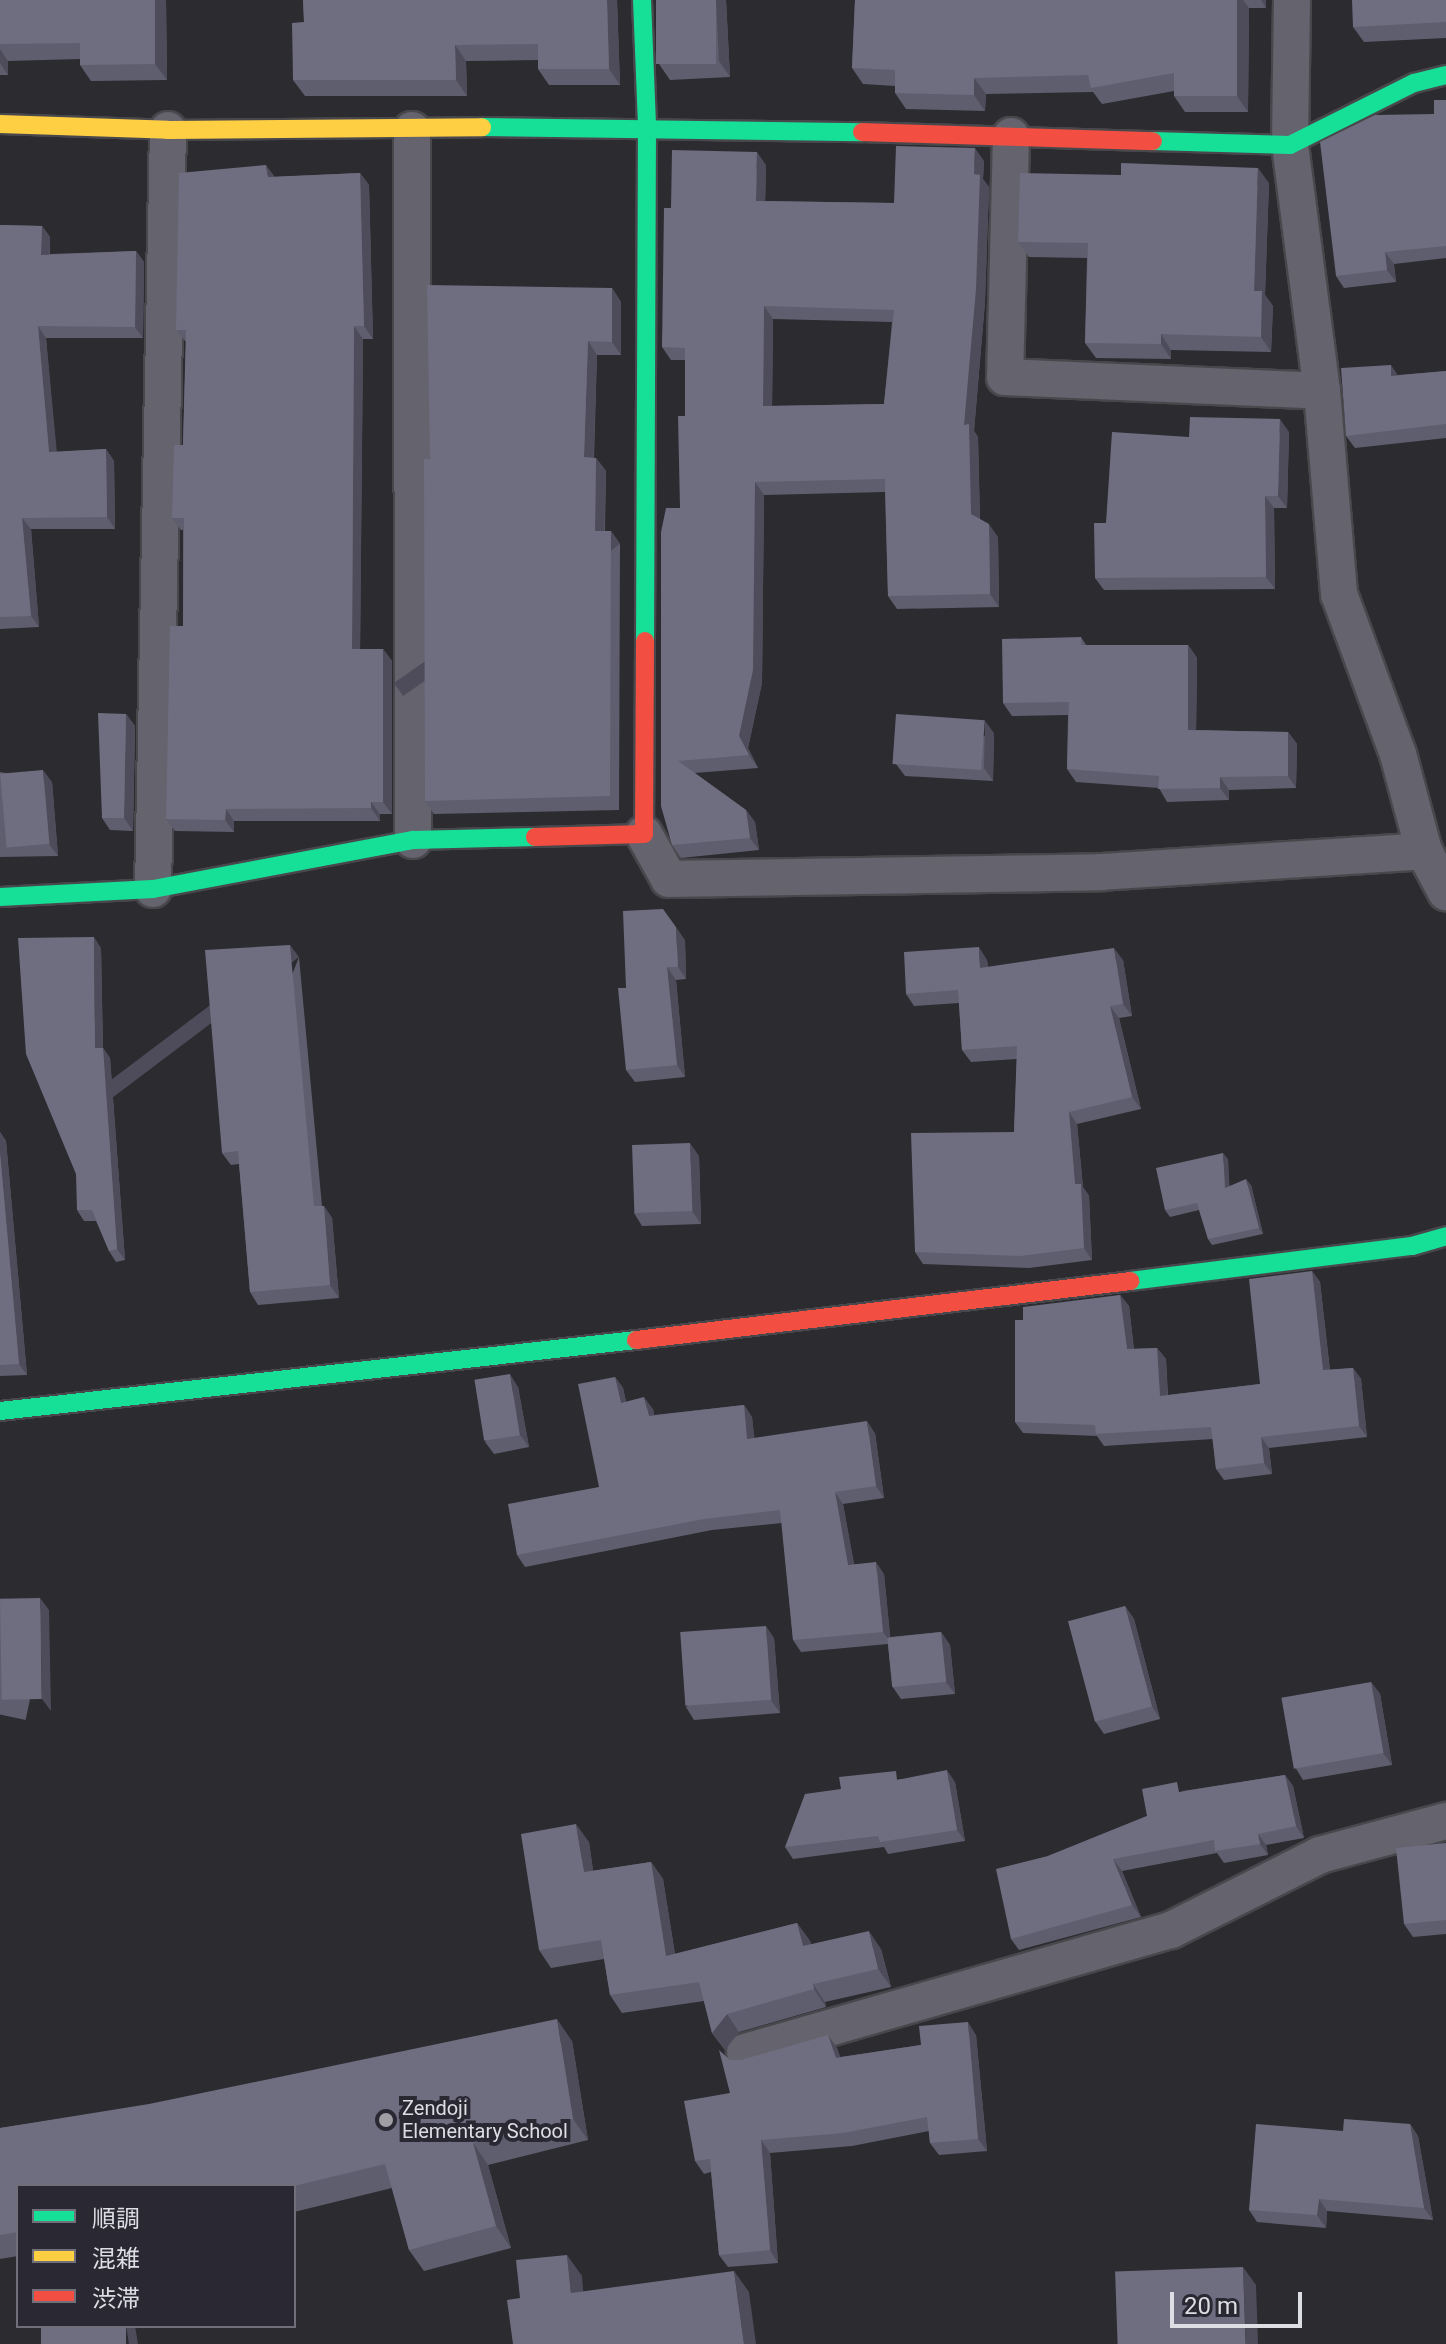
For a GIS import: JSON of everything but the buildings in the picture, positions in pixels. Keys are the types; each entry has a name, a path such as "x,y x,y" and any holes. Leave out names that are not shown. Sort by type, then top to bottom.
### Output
{"street":[{"path":"642,0 647,126 644,834 669,879 1101,872 1424,851"},
{"path":"1292,0 1290,145 1322,391 1339,594 1398,754 1424,851 1446,892"},
{"path":"0,124 168,130 647,126 1290,145 1414,83 1446,75"},
{"path":"153,889 168,130"},
{"path":"412,130 413,840"},
{"path":"1011,136 1005,377 1322,391"},
{"path":"0,897 153,889 413,840 644,834"},
{"path":"0,1411 763,1326 1412,1246 1446,1236"},
{"path":"745,2052 1171,1930 1320,1855 1446,1821"}],"traffic: fast":[{"path":"642,0 647,126 645,641"},
{"path":"1153,141 1290,145 1414,83 1446,75"},
{"path":"482,127 862,132"},
{"path":"0,897 153,889 413,840 535,837"},
{"path":"1130,1281 1412,1246 1446,1236"},
{"path":"0,1411 636,1340"}],"traffic: slow":[{"path":"0,124 168,130 482,127"}],"traffic: jam":[{"path":"862,132 1153,141"},
{"path":"535,837 644,834 645,641"},
{"path":"636,1340 1130,1281"}],"place":[{"name":"Zendoji Elementary School","path":"386,2120"}]}
